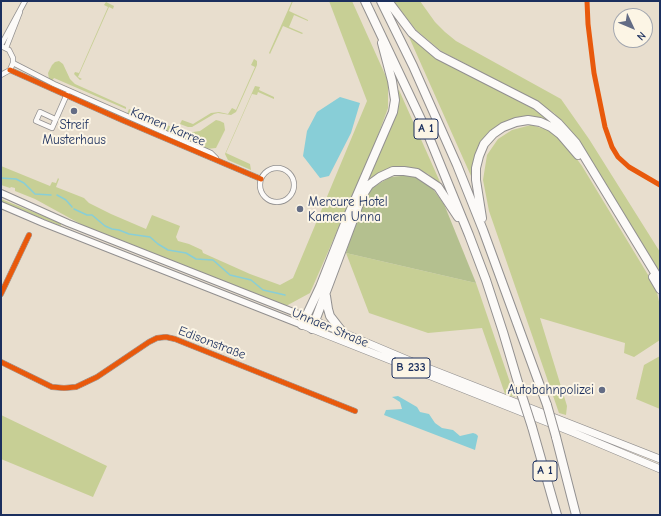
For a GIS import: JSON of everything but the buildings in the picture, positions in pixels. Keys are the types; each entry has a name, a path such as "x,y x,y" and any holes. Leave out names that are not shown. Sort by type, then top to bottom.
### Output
{"highway":[{"name":"A 1","path":"365,1 427,132 486,280 558,515"},
{"name":"A 1","path":"381,1 440,126 483,230 547,405 576,515"},
{"path":"388,1 412,33 438,55 536,106 558,123 576,143 660,281"},
{"path":"302,325 320,287 348,216 393,112 395,100 392,81 377,25"},
{"path":"483,230 476,180 476,168 484,144 503,126 528,120 540,122 551,126 577,154 660,289"},
{"path":"314,326 362,196 369,185 380,177 393,171 417,173 438,187 469,235"},
{"path":"326,291 326,302 330,316 344,334"}],"main road":[{"name":"Unnaer Straße","path":"1,193 68,223 306,317 314,326 572,432 660,470"},
{"name":"Unnaer Straße","path":"1,205 302,325 314,326 344,334 660,459"}],"street":[{"path":"1,75 10,70 13,63 12,54 1,45 25,1"},
{"path":"6,48 20,16 20,10"},
{"name":"Kamen Karree","path":"13,63 68,90 211,153 218,160"},
{"name":"Kamen Karree","path":"10,70 261,179"},
{"path":"56,119 67,96 68,90"},
{"path":"271,168 283,168 292,176 294,190 290,197 283,201 272,201 265,197 261,191 261,179 271,168"},
{"path":"1,294 30,234"},
{"name":"Edisonstraße","path":"1,362 52,387 76,387 97,377 149,342 157,338 166,337 175,339 355,411"}],"green space":[{"path":"292,1 289,11 308,21 294,15 289,27 303,33 302,34 283,26 270,54 269,53"},
{"path":"329,1 352,1 388,81 388,108 373,149 310,293 286,306 86,227 35,199 15,191 15,188 1,185 1,166 50,186 52,182 56,183 58,178 56,187 84,198 89,203 111,214 146,229 152,215 180,226 176,237 178,241 189,244 202,250 203,253 250,274 280,285 293,278 367,101"},
{"path":"393,1 420,1 435,22 456,41 561,99 589,139 660,252 660,274 579,143 554,113 513,89 441,51 416,30"},
{"path":"106,2 114,6 113,9 109,7 78,77 82,79 80,80 74,74 75,72 79,73 108,7 104,5"},
{"path":"411,35 490,86 532,108 547,118 546,121 528,117 491,133 474,175 471,176 409,37"},
{"path":"254,59 257,61 257,65 236,112 231,115 218,113 214,114 192,127 180,124 182,120 193,124 211,113 219,112 228,114 232,108 236,110 255,67 251,65"},
{"path":"59,61 63,64 70,79 75,84 126,107 126,109 54,78 52,81 49,79 48,73 52,65"},
{"path":"255,86 260,87 259,90 274,97 274,99 258,92 257,95 252,94 226,153 250,164 251,170 228,160 225,154"},
{"path":"399,90 440,182 438,183 428,174 416,169 402,166 388,169 377,174 368,182 366,181 396,91"},
{"path":"129,109 186,133 200,131 216,120 224,123 225,130 216,148 206,149 127,114"},
{"path":"531,125 548,130 565,143 582,166 656,288 660,306 660,340 634,357 624,353 625,343 540,318 567,406 566,415 559,413 489,211 483,180 487,155 498,139 512,130"},
{"path":"412,175 430,185 444,204 476,283 346,253 359,210 372,188 390,177"},
{"path":"1,199 61,223 61,226 1,202"},
{"path":"346,253 476,283 515,397 505,394 482,328 428,333 369,313"},
{"path":"660,356 660,409 636,399 644,365"},
{"path":"1,415 107,466 93,497 1,459"}],"water":[{"path":"340,97 360,103 351,133 329,176 320,178 303,156 307,131 317,112"},
{"path":"398,396 417,407 420,412 429,414 435,423 442,428 453,430 460,436 473,433 476,434 478,436 475,450 384,415 386,410 402,409 400,402 392,397"}],"waterway":[{"path":"1,178 16,179 24,183 35,194 51,195"},
{"path":"57,195 66,200 72,207"},
{"path":"74,209 87,215 92,215 105,226 112,229 129,234 150,237 168,250 186,253 196,259 213,260 230,275 251,280 263,290 285,295"}],"cycle path":[{"path":"587,1 588,24 594,73 605,127 612,147 618,157 629,167 660,185"},
{"path":"10,70 122,120 261,179"},
{"path":"1,294 29,235"},
{"path":"1,362 52,387 76,387 97,377 149,342 157,338 166,337 175,339 355,411"}],"place":[{"name":"Streif Musterhaus","path":"74,111"},
{"name":"Mercure Hotel Kamen Unna","path":"300,209"},
{"name":"Autobahnpolizei","path":"602,390"}]}
